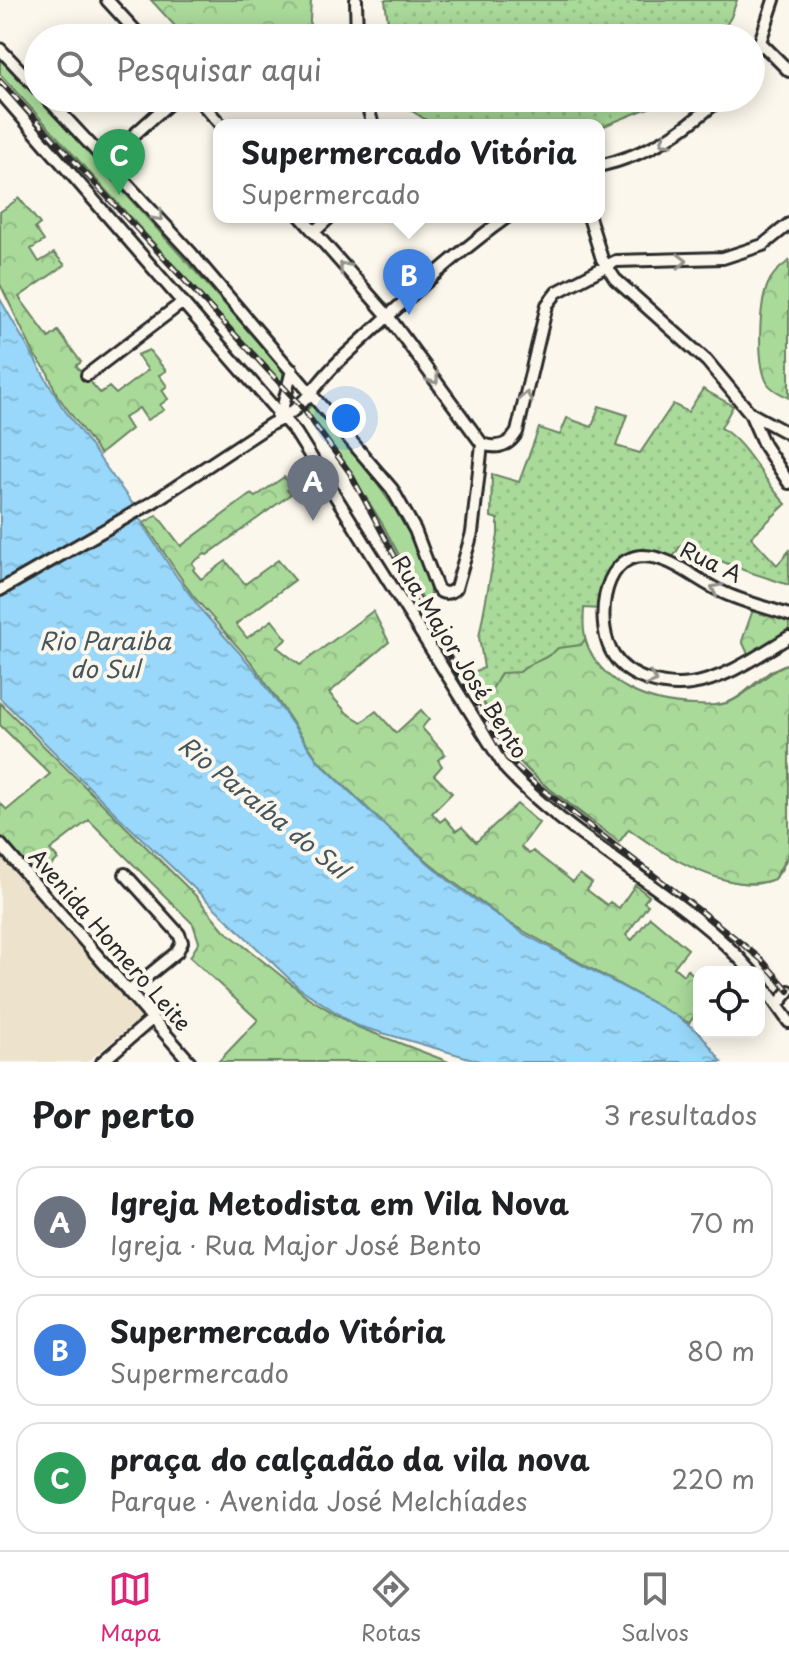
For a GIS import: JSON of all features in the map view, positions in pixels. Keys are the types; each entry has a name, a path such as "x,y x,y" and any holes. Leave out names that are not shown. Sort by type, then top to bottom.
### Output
{"street":[{"path":"107,0 129,24"},
{"path":"356,0 357,24"},
{"path":"765,27 774,0"},
{"path":"765,47 789,71"},
{"path":"0,49 24,74"},
{"name":"Rua Major José Bento","path":"0,92 282,416 325,476 506,769 546,807 708,930 746,966"},
{"path":"60,112 292,370 392,489 415,530 438,589 444,593 451,592 458,582 472,533 482,444"},
{"path":"106,160 159,112"},
{"path":"605,164 637,156 663,143 704,112"},
{"path":"306,223 388,316 482,444 495,447 503,446 517,432 544,316 552,297 605,265 624,260 723,258 763,245 789,224"},
{"path":"314,232 324,223"},
{"path":"0,590 153,502 301,406 324,375 471,243 499,223"},
{"path":"591,223 605,265 615,279 707,361 750,413 764,445 789,483"},
{"path":"87,375 183,302"},
{"path":"282,416 292,370"},
{"path":"750,413 789,434"},
{"name":"Rua A","path":"789,615 720,591 664,561 641,556 625,560 614,572 604,616 606,637 615,659 645,678 672,685 693,684 725,673 789,637"},
{"name":"Avenida Homero Leite","path":"0,844 190,1062"},
{"path":"125,874 179,934 182,942 177,952 128,992"},
{"path":"765,988 789,1022"},
{"path":"778,1004 789,991"},
{"path":"102,1062 152,1019"}],"shaded area":[{"path":"0,852 143,1016 87,1062 0,1062"}],"green space":[{"path":"151,0 311,0 310,24 173,24"},
{"path":"385,0 737,0 727,24 388,24"},
{"path":"0,59 24,84 24,100 0,74"},
{"path":"35,112 50,112 78,141 274,359 283,372 284,386"},
{"path":"414,112 638,112 605,126 605,119 425,119"},
{"path":"19,198 40,224 35,228 44,241 31,249 39,262 54,253 65,265 19,297 49,338 58,331 81,362 76,366 100,393 109,387 116,394 148,370 137,355 149,350 166,371 159,375 167,386 162,390 168,399 160,405 164,410 147,420 139,408 124,418 131,429 100,454 57,395 0,284 0,212"},
{"path":"789,261 789,398 768,384 762,363 760,334 768,284"},
{"path":"703,389 733,406 721,428 739,443 786,504 751,537 777,565 789,551 789,585 681,545 671,560 627,557 619,560 609,576 600,609 584,608 584,630 589,651 613,679 648,698 669,703 708,706 726,703 789,663 789,853 776,877 758,883 739,883 719,878 677,859 629,829 619,842 522,764 499,732 470,673 484,668 479,637 498,535 498,519 491,517 492,474 519,482 539,428 560,435 567,418 592,427 599,406 627,415 616,446 640,453 673,404 688,412"},
{"path":"313,403 404,524 428,577 430,600 423,600 349,470 306,411"},
{"path":"284,477 292,486 287,490 291,494 192,563 195,567 193,570 201,579 226,561 245,584 278,560 295,580 236,624 247,638 272,620 287,639 277,647 300,665 373,611 389,642 329,693 347,713 362,722 376,711 396,733 421,710 429,719 422,728 445,754 438,760 442,766 434,775 452,793 432,813 440,822 445,818 456,831 462,827 476,842 517,804 539,823 521,847 529,854 533,851 573,882 580,874 592,883 587,890 607,905 610,902 619,908 635,885 649,896 644,902 648,905 626,935 632,940 650,917 688,949 674,967 683,975 688,970 693,975 693,1018 689,1023 509,923 449,879 388,828 318,760 253,664 193,596 144,523 157,515 181,546 251,494 255,497"},
{"path":"754,607 789,617 789,630 748,654 742,641"},
{"path":"585,639 602,669 615,680 644,696 678,704 728,703 789,663 789,853 774,879 757,883 718,878 678,861 629,829 619,842 520,762 481,698 491,691 501,673 520,672 558,648 581,645"},
{"path":"0,703 195,895 224,930 309,998 355,1026 449,1062 218,1062 258,1020 190,957 199,942 193,924 89,820 50,850 58,859 37,879 0,836 0,803 7,810 50,774 0,725"}],"water":[{"name":"Rio Paraiba do Sul","path":"0,299 61,405 132,503 177,577 202,611 254,669 318,761 389,830 454,885 524,934 675,1015 693,1028 693,1038 704,1038 722,1062 483,1062 355,1025 298,987 117,815 0,698"}],"railway":[{"path":"0,81 24,107"},
{"path":"29,112 301,406 350,473 507,758 534,783 762,960 789,991"}],"place":[{"name":"praça do calçadão da vila nova","path":"119,195"},
{"name":"Supermercado Vitória","path":"409,315"},
{"name":"Igreja Metodista em Vila Nova","path":"313,521"}],"water label":[{"name":"Rio Paraíba do Sul","path":"263,808"}]}
